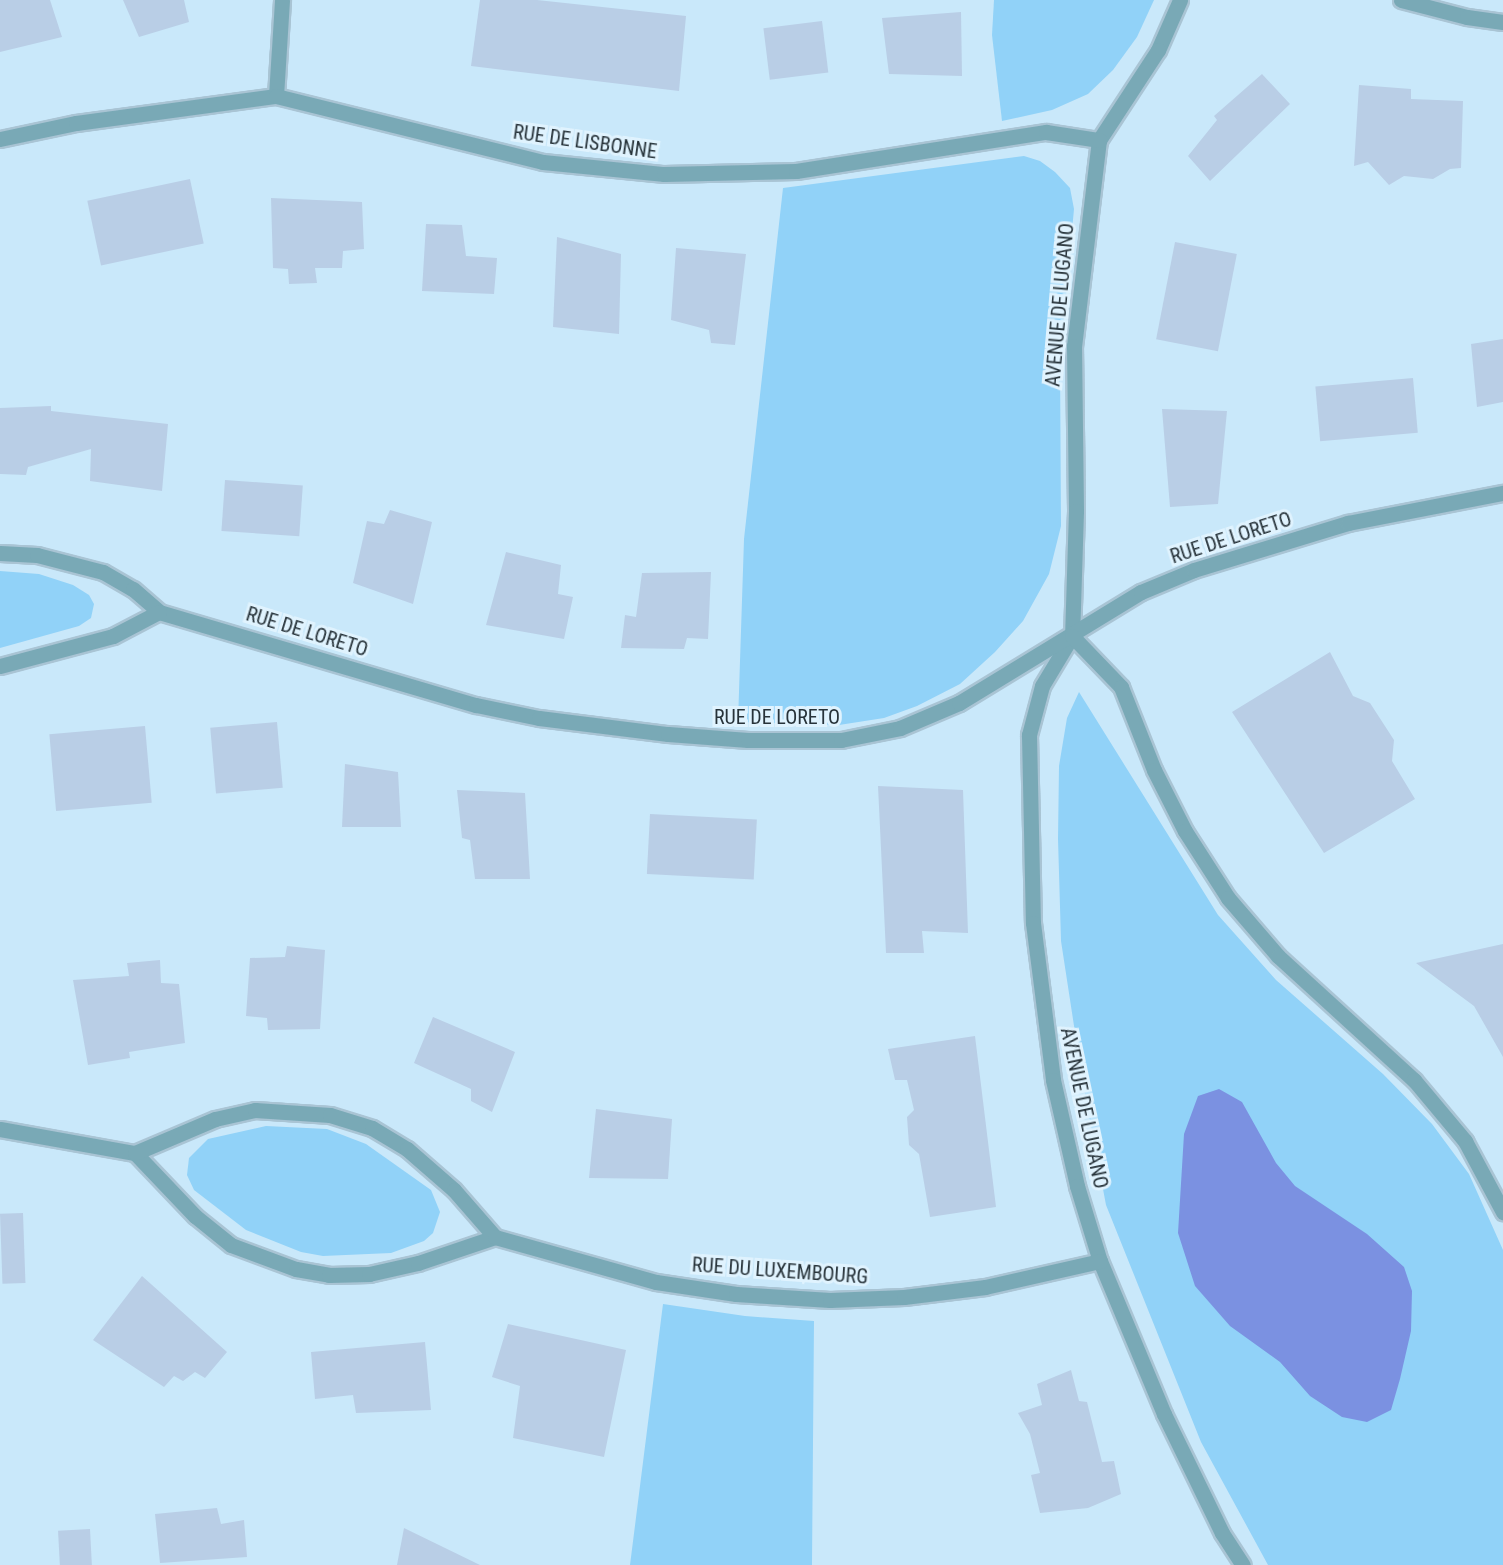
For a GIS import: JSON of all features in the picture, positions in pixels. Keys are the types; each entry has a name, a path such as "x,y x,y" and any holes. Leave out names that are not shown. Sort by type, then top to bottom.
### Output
{"street":[{"path":"276,96 282,0"},
{"name":"AVENUE DE LUGANO","path":"1179,0 1158,50 1099,140 1074,346 1076,511 1072,636 1042,686 1029,735 1033,923 1053,1080 1077,1186 1100,1260 1164,1414 1222,1533 1243,1565"},
{"path":"1401,0 1467,17 1503,22"},
{"name":"RUE DE LISBONNE","path":"0,139 76,123 276,96 543,162 664,174 796,171 1046,132 1099,140"},
{"name":"RUE DE LORETO","path":"0,553 37,555 103,572 133,588 159,612 476,705 599,726 748,741 841,740 900,728 959,704 1141,592 1194,570 1348,523 1503,494"},
{"path":"0,666 112,636 159,612"},
{"path":"1072,636 1121,687 1154,770 1185,831 1228,898 1278,956 1414,1080 1465,1141 1503,1212"},
{"path":"0,1129 135,1153 215,1119 255,1110 330,1114 372,1128 407,1149 454,1190 495,1237 369,1274 329,1275 296,1269 231,1245 195,1216 135,1153"},
{"name":"RUE DU LUXEMBOURG","path":"495,1237 656,1282 736,1294 830,1300 904,1297 985,1287 1100,1260"}],"shaded area":[{"path":"994,0 1154,0 1137,37 1113,70 1088,94 1052,110 1002,121 992,35"},
{"path":"1024,156 1040,161 1055,172 1070,188 1074,209 1060,361 1061,526 1049,574 1023,621 995,652 960,684 917,706 884,718 839,725 738,722 744,539 783,188"},
{"path":"0,571 39,574 73,585 89,595 94,604 91,618 79,626 0,648"},
{"path":"1079,692 1218,915 1276,980 1383,1074 1432,1124 1469,1174 1503,1250 1503,1565 1268,1565 1201,1442 1106,1205 1082,1078 1061,941 1058,839 1059,766 1067,718"},
{"path":"1219,1089 1242,1102 1276,1163 1295,1186 1367,1234 1404,1267 1412,1291 1411,1331 1400,1379 1391,1410 1367,1422 1342,1417 1310,1396 1280,1362 1230,1326 1195,1286 1178,1233 1184,1134 1198,1096"},
{"path":"266,1126 327,1129 366,1144 431,1190 440,1212 433,1233 424,1241 391,1253 323,1256 301,1252 246,1230 194,1190 187,1175 189,1158 208,1139"},
{"path":"663,1304 745,1316 814,1321 812,1565 630,1565"}],"building":[{"path":"0,0 50,0 62,37 0,52"},
{"path":"123,0 184,0 189,22 139,37"},
{"path":"480,0 537,0 686,16 679,91 471,66"},
{"path":"961,12 962,76 889,74 882,18"},
{"path":"822,21 828,73 770,80 763,28"},
{"path":"1262,74 1290,104 1210,181 1188,156 1217,120 1214,116"},
{"path":"1359,85 1411,89 1411,99 1463,101 1461,168 1450,169 1433,179 1404,176 1389,185 1368,162 1354,166"},
{"path":"190,179 204,244 101,265 87,201"},
{"path":"271,198 362,202 364,249 343,251 342,268 315,268 317,283 289,284 288,269 273,268"},
{"path":"426,224 462,225 466,256 497,258 494,294 422,291"},
{"path":"557,237 621,254 619,334 553,327"},
{"path":"1175,242 1237,254 1218,351 1156,339"},
{"path":"676,248 746,254 735,345 711,343 709,330 671,320"},
{"path":"1503,339 1503,402 1477,407 1471,344"},
{"path":"1413,378 1418,433 1320,441 1315,387"},
{"path":"51,406 51,411 168,424 162,491 90,481 91,449 28,467 26,475 0,474 0,408"},
{"path":"1162,409 1227,411 1218,504 1170,507"},
{"path":"225,480 303,485 299,536 221,531"},
{"path":"390,510 432,522 413,604 353,583 367,521 384,524"},
{"path":"506,552 561,565 558,594 573,597 564,639 486,625"},
{"path":"711,572 708,639 687,638 684,649 621,648 625,615 636,617 642,573"},
{"path":"1330,652 1353,696 1370,703 1394,740 1392,761 1415,799 1324,853 1232,712"},
{"path":"277,722 283,788 216,794 210,728"},
{"path":"145,726 152,803 56,811 49,734"},
{"path":"345,764 398,772 401,827 342,827"},
{"path":"878,786 963,790 968,933 922,931 924,953 886,953"},
{"path":"457,790 525,793 530,879 475,879 470,840 462,838"},
{"path":"650,814 757,820 754,880 647,874"},
{"path":"1503,944 1503,1057 1474,1006 1416,963"},
{"path":"287,946 325,950 320,1029 268,1030 267,1018 246,1016 250,958 285,957"},
{"path":"160,960 161,983 179,984 185,1043 129,1052 130,1058 88,1065 73,980 129,976 127,963"},
{"path":"433,1017 515,1052 492,1112 471,1101 471,1089 414,1063"},
{"path":"975,1036 996,1207 930,1217 919,1154 909,1145 907,1117 914,1110 907,1080 895,1080 888,1049"},
{"path":"596,1109 672,1119 668,1179 589,1178"},
{"path":"23,1213 25,1283 2,1284 0,1214"},
{"path":"142,1276 227,1352 205,1378 195,1372 183,1381 174,1376 164,1387 93,1340"},
{"path":"508,1324 626,1350 604,1457 513,1438 520,1386 492,1377"},
{"path":"425,1342 431,1410 356,1413 353,1395 315,1399 311,1352"},
{"path":"1071,1370 1079,1401 1087,1402 1102,1462 1114,1461 1121,1494 1088,1508 1040,1513 1031,1475 1040,1473 1030,1434 1018,1413 1042,1405 1037,1384"},
{"path":"217,1508 221,1524 244,1520 247,1557 160,1563 155,1514"},
{"path":"404,1528 480,1565 397,1565"},
{"path":"90,1529 92,1565 60,1565 58,1531"}]}
